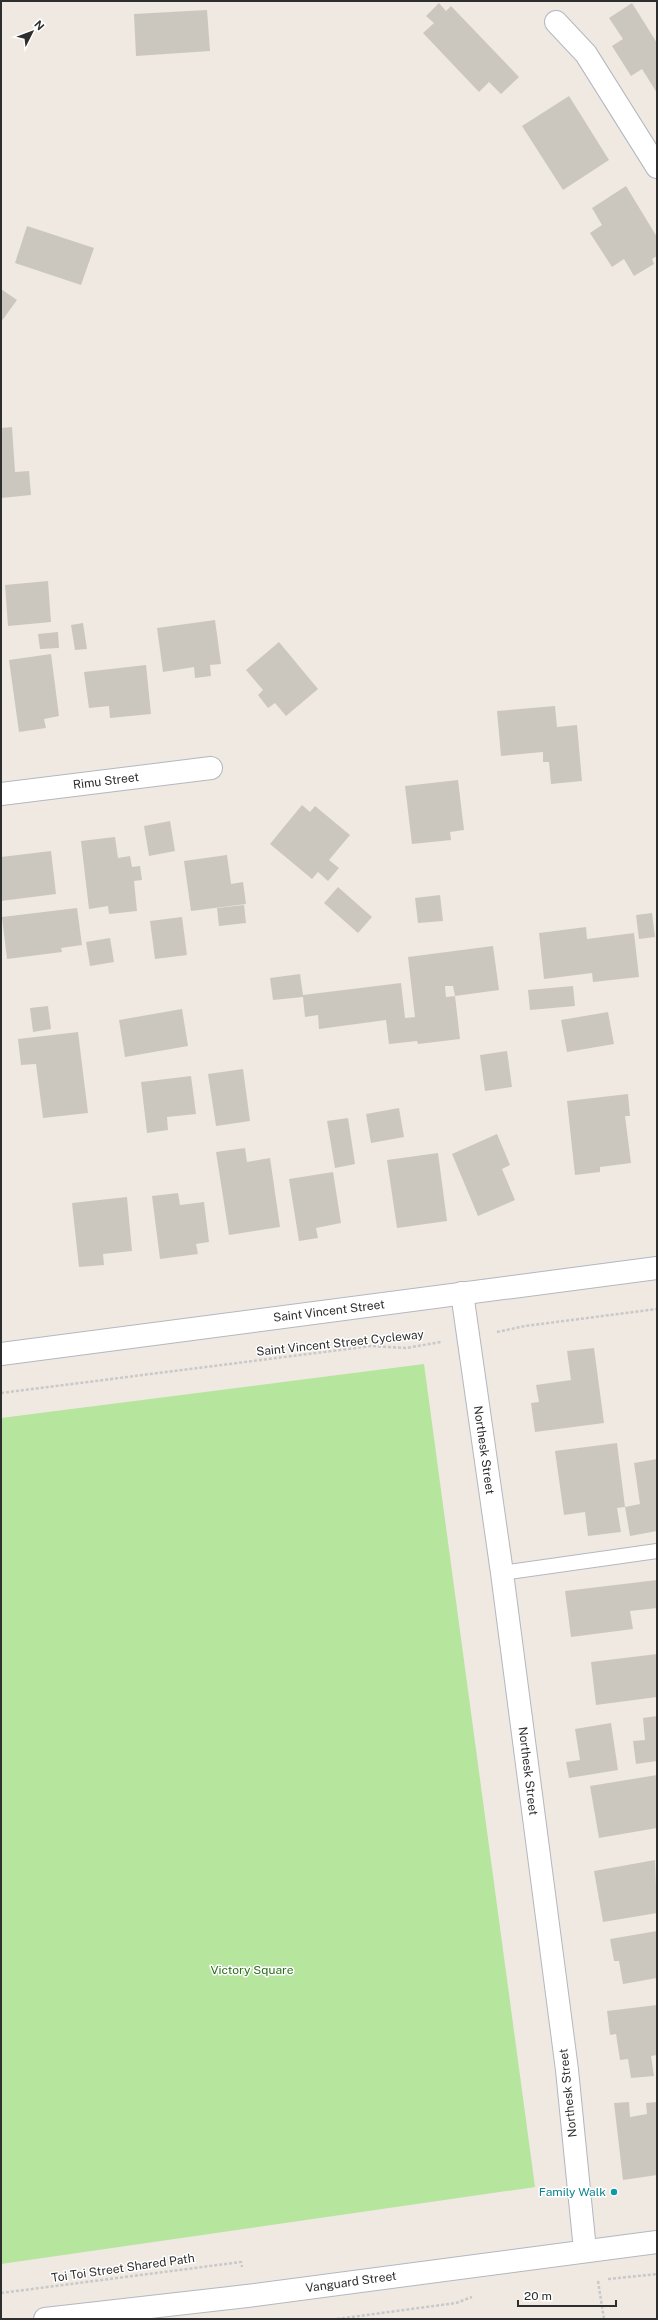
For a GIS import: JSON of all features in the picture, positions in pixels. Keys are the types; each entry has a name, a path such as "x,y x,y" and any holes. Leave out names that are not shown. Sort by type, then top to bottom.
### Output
{"street":[{"path":"556,22 586,54 657,167"},
{"name":"Rimu Street","path":"1,794 211,768"},
{"name":"Saint Vincent Street","path":"1,1354 657,1268"},
{"name":"Northesk Street","path":"462,1293 502,1573 567,2070 585,2250"},
{"name":"Vanguard Street","path":"45,2319 247,2296 585,2250 657,2242"}],"lane":[{"path":"502,1573 657,1551"}],"path":[{"name":"Saint Vincent Street Cycleway","path":"1,1393 371,1346 406,1348 468,1338 525,1326 657,1309"},
{"name":"Toi Toi Street Shared Path","path":"1,2293 241,2262 242,2269"},
{"path":"590,2282 657,2274"},
{"path":"598,2281 604,2319"},
{"path":"337,2319 456,2303 476,2296"}],"green space":[{"name":"Victory Square","path":"424,1364 535,2187 1,2264 1,1418"}],"building":[{"path":"439,3 446,11 451,6 519,77 501,94 489,82 479,92 423,33 434,23 426,16"},
{"path":"632,3 657,43 657,93 642,69 631,76 612,46 623,39 609,18"},
{"path":"207,10 210,51 136,56 134,14"},
{"path":"569,96 609,160 563,190 522,126"},
{"path":"626,186 657,237 657,256 652,259 654,264 634,276 624,259 612,267 590,233 602,225 592,208"},
{"path":"27,226 94,248 81,285 15,263"},
{"path":"1,289 17,300 1,322"},
{"path":"12,427 15,472 29,471 31,495 1,498 1,428"},
{"path":"48,581 51,622 8,626 5,585"},
{"path":"215,620 221,664 210,665 211,676 195,678 194,667 163,672 157,628"},
{"path":"83,623 87,649 75,650 71,625"},
{"path":"58,632 59,648 40,649 38,634"},
{"path":"279,642 318,689 286,716 275,703 268,708 258,695 263,690 246,670"},
{"path":"51,654 59,716 44,719 46,728 19,732 9,660"},
{"path":"146,665 151,714 110,718 109,706 89,708 84,672"},
{"path":"555,706 557,727 577,725 582,781 551,784 549,762 543,762 543,752 501,756 497,711"},
{"path":"458,780 464,830 450,832 451,840 412,844 405,786"},
{"path":"302,805 310,812 315,806 350,835 329,860 339,868 328,881 318,872 312,879 270,844"},
{"path":"170,821 175,851 149,856 144,826"},
{"path":"115,837 118,858 130,856 132,867 140,866 142,880 134,881 137,911 109,914 108,906 89,909 81,841"},
{"path":"51,851 56,894 1,901 1,857"},
{"path":"227,855 231,884 243,882 246,904 191,911 184,861"},
{"path":"338,887 372,917 358,933 324,903"},
{"path":"440,895 443,921 418,923 415,898"},
{"path":"244,905 246,923 219,926 217,908"},
{"path":"77,908 82,945 61,948 62,952 7,959 2,917"},
{"path":"652,913 655,937 639,939 636,915"},
{"path":"182,917 187,955 155,959 150,921"},
{"path":"586,927 587,939 634,933 639,977 593,982 592,973 544,979 539,933"},
{"path":"110,938 114,962 90,966 86,942"},
{"path":"493,946 499,990 455,996 460,1039 418,1044 417,1041 389,1044 386,1020 319,1029 318,1015 305,1017 303,997 273,1000 270,978 300,974 303,995 401,983 405,1018 415,1017 408,957","holes":["445,986 453,986 455,996 446,997"]},
{"path":"573,986 575,1006 530,1010 528,990"},
{"path":"48,1006 51,1029 33,1032 30,1008"},
{"path":"182,1009 188,1046 125,1057 119,1020"},
{"path":"608,1012 614,1044 567,1052 561,1020"},
{"path":"78,1032 88,1113 43,1118 36,1064 21,1065 18,1039"},
{"path":"507,1051 512,1087 485,1091 480,1055"},
{"path":"243,1069 250,1121 216,1126 208,1074"},
{"path":"191,1076 196,1114 167,1117 168,1130 147,1133 141,1082"},
{"path":"628,1094 630,1116 625,1116 631,1163 600,1167 600,1172 575,1175 567,1101"},
{"path":"399,1108 404,1137 371,1143 366,1114"},
{"path":"348,1118 355,1164 335,1168 327,1121"},
{"path":"497,1134 510,1165 502,1169 515,1200 478,1216 452,1154"},
{"path":"245,1148 247,1162 270,1158 280,1227 229,1235 216,1152"},
{"path":"438,1153 447,1221 397,1228 387,1160"},
{"path":"333,1172 341,1223 316,1228 318,1238 299,1241 289,1179"},
{"path":"178,1193 180,1205 204,1202 209,1242 196,1244 198,1254 160,1259 152,1196"},
{"path":"127,1197 132,1251 103,1254 104,1265 79,1267 72,1203"},
{"path":"594,1348 604,1423 535,1432 531,1403 539,1402 536,1385 571,1380 567,1351"},
{"path":"617,1443 625,1507 617,1508 621,1532 588,1536 585,1512 564,1515 555,1451"},
{"path":"657,1459 657,1531 630,1536 625,1507 640,1504 634,1463"},
{"path":"657,1580 657,1608 630,1611 633,1629 571,1637 565,1591"},
{"path":"657,1654 657,1697 596,1705 591,1662"},
{"path":"657,1716 657,1761 636,1764 633,1741 645,1740 643,1718"},
{"path":"611,1723 618,1770 569,1778 566,1762 580,1760 575,1729"},
{"path":"657,1775 657,1828 599,1838 590,1786"},
{"path":"655,1860 657,1913 603,1922 594,1871"},
{"path":"657,1931 657,1978 623,1984 619,1961 614,1961 610,1939"},
{"path":"657,2005 657,2055 651,2056 654,2076 631,2078 628,2059 620,2060 616,2034 610,2035 607,2011"},
{"path":"629,2102 630,2117 647,2114 646,2103 657,2102 657,2175 623,2180 614,2103"}],"place":[{"name":"Family Walk","path":"614,2192"}]}
